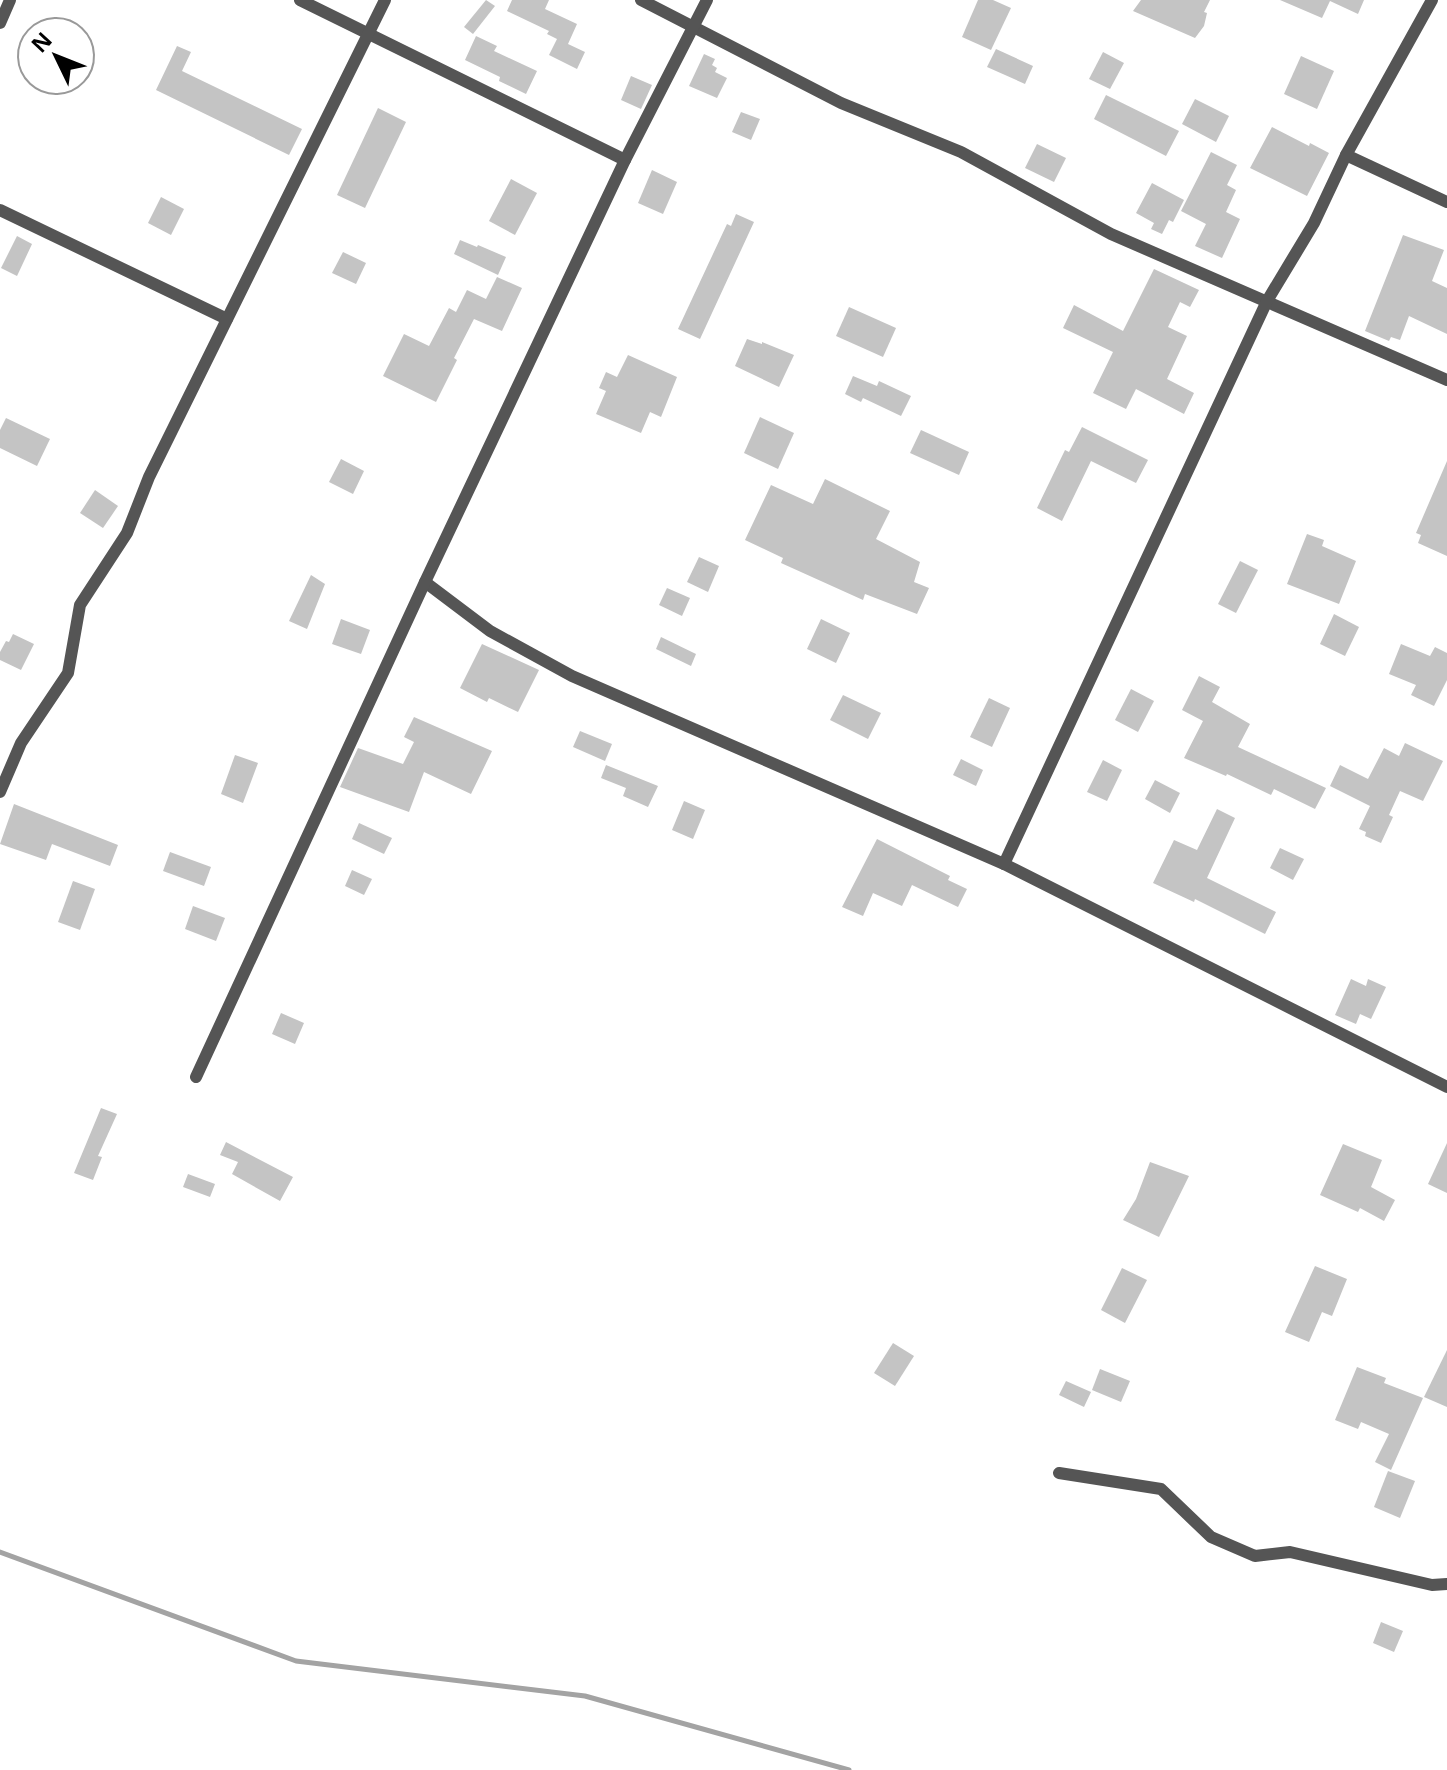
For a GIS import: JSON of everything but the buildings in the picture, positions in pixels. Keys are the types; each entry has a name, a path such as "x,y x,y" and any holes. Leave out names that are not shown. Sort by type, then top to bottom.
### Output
{"street":[{"path":"0,23 10,0"},
{"path":"300,0 625,160"},
{"path":"0,792 21,743 68,673 80,605 127,533 149,477 385,0"},
{"path":"641,0 841,103 961,152 1111,234 1447,380"},
{"path":"196,1077 625,160 707,0"},
{"path":"1004,864 1267,301 1314,223 1346,155 1432,0"},
{"path":"1346,155 1447,202"},
{"path":"0,210 227,319"},
{"path":"425,582 490,631 572,676 1004,864 1447,1087"},
{"path":"1059,1473 1161,1489 1211,1537 1255,1556 1290,1552 1432,1585 1447,1584"}],"waterway":[{"path":"0,1552 296,1661 585,1696 849,1770"}]}
